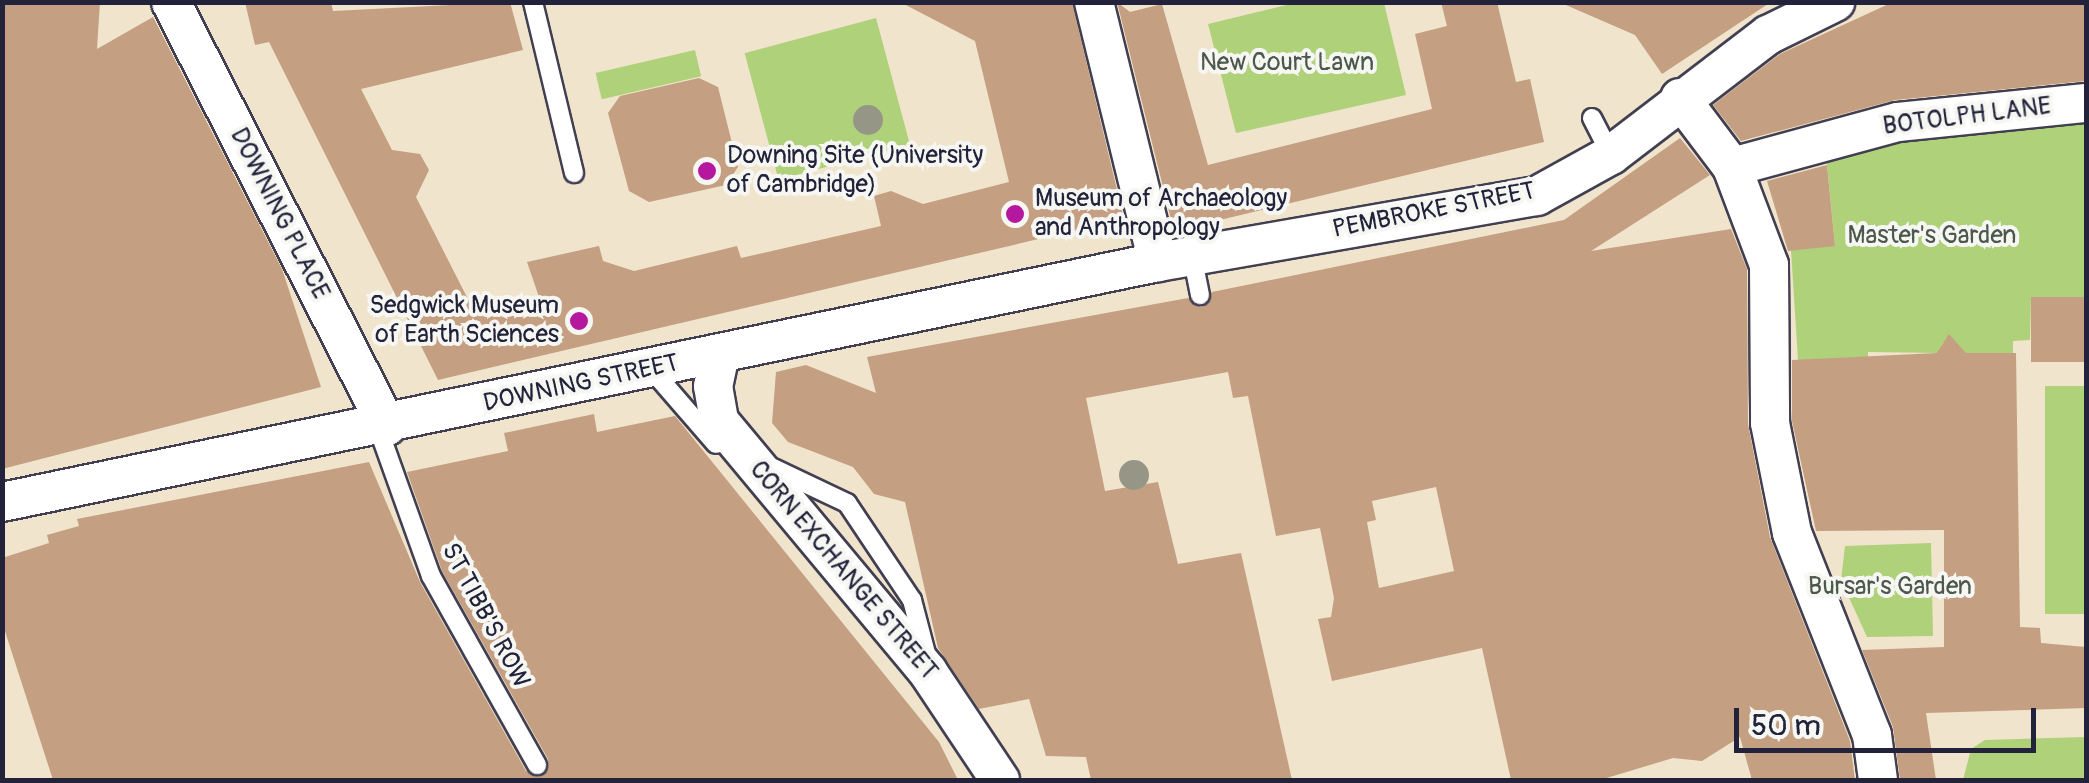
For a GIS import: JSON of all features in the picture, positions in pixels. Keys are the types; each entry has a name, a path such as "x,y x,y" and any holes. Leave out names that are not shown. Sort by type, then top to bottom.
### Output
{"street":[{"name":"DOWNING PLACE","path":"172,2 382,427"},
{"path":"1094,2 1175,258"},
{"name":"PEMBROKE STREET","path":"1175,258 1537,196 1610,155 1680,98 1768,35 1835,2"},
{"path":"1680,98 1732,167 1770,265 1770,423 1792,533 1872,735 1878,780"},
{"name":"BOTOLPH LANE","path":"1732,167 1898,122 2086,103"},
{"name":"DOWNING STREET","path":"2,502 382,427 1175,258"},
{"name":"CORN EXCHANGE STREET","path":"720,354 712,386 720,421 917,666 1000,780"}],"lane":[{"path":"533,2 574,173"},
{"path":"1592,118 1610,155"},
{"path":"1175,258 1200,296"},
{"path":"652,369 917,666"},
{"name":"ST TIBB'S ROW","path":"382,427 431,576 537,765"}],"green space":[{"name":"New Court Lawn","path":"1295,3 1384,3 1406,95 1236,133 1208,24"},
{"path":"876,18 910,145 779,180 745,53"},
{"path":"695,50 701,76 602,99 596,73"},
{"name":"Master's Garden","path":"2086,112 2086,297 2031,297 2030,340 2013,341 2013,353 1961,353 1943,343 1940,353 1868,352 1868,363 1798,360 1791,250 1835,245 1826,154"},
{"path":"2045,386 2086,386 2086,614 2045,614"},
{"name":"Bursar's Garden","path":"1931,543 1933,636 1867,637 1841,580 1845,546"},
{"path":"2086,737 2086,780 1963,780 1971,749 1985,740"}],"building":[{"path":"2,2 100,2 97,49 153,17 282,269 321,387 2,469"},
{"path":"245,2 331,2 333,11 510,2 523,50 361,89 392,150 420,154 429,170 416,197 474,311 539,297 527,262 599,246 603,261 634,271 737,246 741,258 881,226 874,196 891,191 923,204 1009,182 975,41 900,2 1072,2 1124,219 438,380 269,42 255,45"},
{"path":"1117,2 1130,12 1162,4 1208,165 1432,109 1415,34 1447,26 1441,2 1497,2 1516,82 1530,79 1544,142 1174,231"},
{"path":"1559,2 1771,2 1662,74 1635,35"},
{"path":"1893,2 2086,2 2086,81 1895,100 1741,141 1713,105 1780,54"},
{"path":"699,78 718,87 738,167 726,185 649,202 629,191 608,113 620,96"},
{"path":"1680,138 1710,175 1591,251 1731,229 1747,269 1748,424 1770,537 1850,741 1855,780 1752,780 1740,737 1702,761 1673,758 1600,780 1511,780 1482,648 1332,681 1318,619 1331,617 1334,598 1320,528 1276,536 1248,396 1233,398 1228,372 1086,398 1105,491 1158,482 1178,564 1241,553 1292,780 1091,780 1086,757 1046,756 1029,699 979,709 938,648 905,502 874,494 853,467 788,442 772,423 776,372 806,365 876,393 867,357 1188,298 1201,307 1212,292 1564,220","holes":["1436,487 1454,571 1379,588 1367,522 1376,520 1372,501"]},
{"path":"1827,165 1835,246 1788,251 1767,181"},
{"path":"2031,297 2086,297 2086,362 2031,362"},
{"path":"1949,334 1966,353 2016,353 2020,627 2040,628 2041,643 2086,647 2086,708 1926,713 1936,780 1900,780 1893,727 1862,650 1944,647 1944,530 1816,531 1792,421 1792,360 1937,353"},
{"path":"594,414 597,432 675,416 939,742 958,780 53,780 2,622 2,558 49,543 47,535 79,526 77,519 369,462 420,582 526,771 544,775 548,759 442,571 407,472 508,451 504,433"}],"place":[{"name":"Downing Site (University of Cambridge)","path":"707,171"},
{"name":"Museum of Archaeology and Anthropology","path":"1015,214"},
{"name":"Sedgwick Museum of Earth Sciences","path":"579,321"}]}
